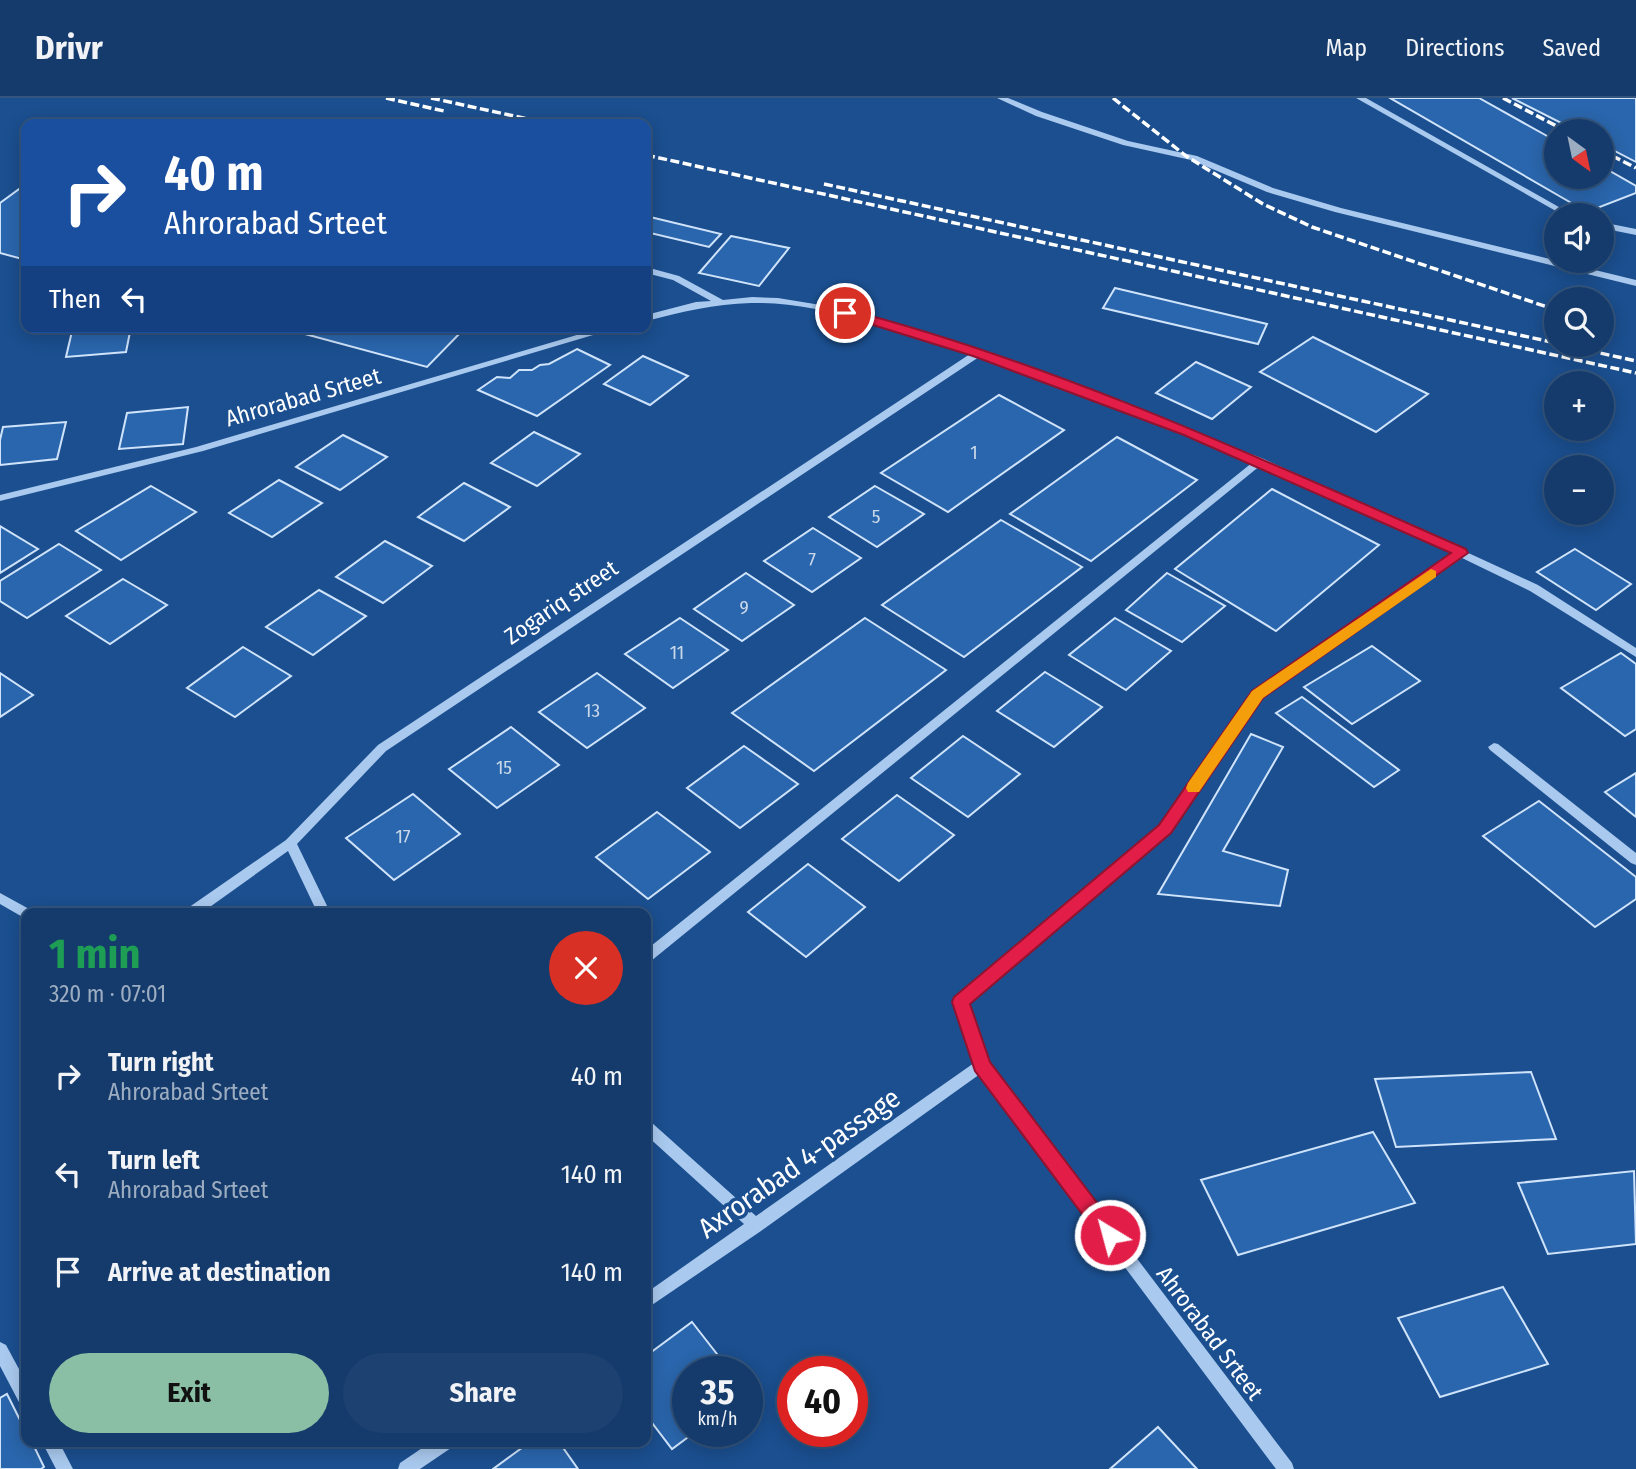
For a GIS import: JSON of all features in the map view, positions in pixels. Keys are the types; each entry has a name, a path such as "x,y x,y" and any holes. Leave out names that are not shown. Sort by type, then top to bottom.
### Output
{"street":[{"path":"1001,98 1039,114 1126,143 1194,158 1270,190 1338,210 1636,283"},
{"path":"1360,98 1548,203"},
{"path":"1614,228 1636,232"},
{"path":"651,271 676,278 720,302"},
{"path":"651,316 720,302 765,301 808,305 845,313 978,353 1260,461 1534,588 1636,653"},
{"name":"Ahrorabad Srteet","path":"0,498 199,449 595,333"},
{"name":"Zogariq street","path":"198,908 290,843 382,748 978,353"},
{"path":"651,953 1260,461"},
{"name":"Ahrorabad Srteet","path":"1286,1469 982,1065 961,1002 1165,829 1257,694 1461,553"},
{"path":"1494,747 1636,860"},
{"path":"290,843 322,908"},
{"path":"0,898 21,911"},
{"name":"Axrorabad 4-passage","path":"651,1299 982,1065"},
{"path":"651,1131 755,1226"},
{"path":"0,1350 21,1389"},
{"path":"53,1447 65,1469"},
{"path":"407,1469 438,1447"}],"building":[{"path":"1390,98 1479,98 1544,134 1544,187"},
{"path":"1512,98 1636,98 1636,162 1614,151 1614,119 1553,119"},
{"path":"1614,173 1636,186 1636,193 1610,203 1571,203 1547,189 1614,189"},
{"path":"21,188 21,259 0,253 0,203"},
{"path":"651,217 721,234 709,247 651,233"},
{"path":"731,236 789,248 759,286 699,273"},
{"path":"1115,288 1267,324 1258,344 1103,308"},
{"path":"72,333 130,333 126,352 66,357"},
{"path":"301,333 460,333 427,367"},
{"path":"1313,337 1428,394 1376,432 1260,372"},
{"path":"577,349 610,365 537,416 478,390 497,377 510,378 519,370 532,370 549,364"},
{"path":"643,356 688,376 650,405 604,384"},
{"path":"1196,362 1251,387 1212,419 1156,393"},
{"path":"999,395 1064,430 948,512 881,473"},
{"path":"188,407 183,444 119,449 127,413"},
{"path":"66,422 57,459 0,465 3,427"},
{"path":"534,432 580,454 537,486 491,463"},
{"path":"343,435 387,457 340,490 296,467"},
{"path":"1117,437 1197,480 1091,561 1010,514"},
{"path":"279,480 322,503 272,537 229,513"},
{"path":"464,483 510,507 464,541 418,517"},
{"path":"151,486 196,512 121,560 76,531"},
{"path":"875,486 924,514 877,547 829,517"},
{"path":"1272,489 1379,545 1276,631 1175,569"},
{"path":"1001,520 1082,567 964,657 882,605"},
{"path":"0,526 38,549 0,573"},
{"path":"813,528 861,558 812,592 764,561"},
{"path":"385,541 432,566 383,603 336,577"},
{"path":"59,544 101,570 27,618 0,601 0,581"},
{"path":"1575,549 1631,584 1596,610 1537,572"},
{"path":"746,573 794,605 742,641 694,609"},
{"path":"1167,573 1225,606 1182,642 1126,610"},
{"path":"123,579 167,605 110,644 66,616"},
{"path":"319,590 366,616 313,655 266,627"},
{"path":"680,618 728,650 673,688 625,654"},
{"path":"865,618 946,670 814,771 732,713"},
{"path":"1115,618 1171,651 1126,690 1069,655"},
{"path":"1372,646 1420,681 1352,724 1304,687"},
{"path":"243,647 291,676 235,717 187,688"},
{"path":"1621,653 1636,664 1636,729 1625,736 1561,688"},
{"path":"1045,672 1102,707 1054,747 997,711"},
{"path":"0,673 33,695 0,717"},
{"path":"597,673 645,708 587,748 539,712"},
{"path":"1302,697 1399,770 1374,787 1276,713"},
{"path":"511,727 559,765 497,808 449,769"},
{"path":"1251,734 1283,747 1223,851 1288,870 1280,906 1158,894"},
{"path":"963,736 1020,774 968,817 911,778"},
{"path":"744,746 798,784 740,828 687,788"},
{"path":"1636,773 1636,817 1605,792"},
{"path":"413,794 460,834 394,880 346,838"},
{"path":"897,795 954,835 899,881 842,839"},
{"path":"1539,801 1636,877 1636,899 1595,927 1483,836"},
{"path":"657,812 710,852 648,899 596,857"},
{"path":"808,864 865,907 806,957 748,912"},
{"path":"1531,1072 1556,1139 1396,1147 1375,1079"},
{"path":"1373,1132 1415,1203 1238,1255 1201,1180"},
{"path":"1634,1171 1636,1244 1548,1254 1518,1183"},
{"path":"1503,1287 1548,1364 1440,1397 1398,1318"},
{"path":"692,1322 719,1356 672,1356 672,1447 675,1447 672,1449 651,1422 651,1352"},
{"path":"7,1394 21,1422 21,1447 34,1447 44,1467 41,1469 0,1469 0,1398"},
{"path":"1158,1427 1197,1469 1110,1469"},
{"path":"523,1447 563,1447 578,1469 493,1469"}],"railway":[{"path":"386,98 444,111"},
{"path":"431,98 528,119"},
{"path":"1113,98 1186,156 1263,204 1312,227 1544,306"},
{"path":"1503,98 1544,119"},
{"path":"651,156 1636,373"},
{"path":"1614,157 1636,168"},
{"path":"824,184 1544,340"},
{"path":"1614,356 1636,361"}],"slow traffic":[{"path":"1194,788 1257,694 1431,574"}],"route":[{"path":"845,313 978,353 1188,432 1260,461 1461,553 1257,694 1165,829 961,1002 982,1065 1110,1235"}]}
